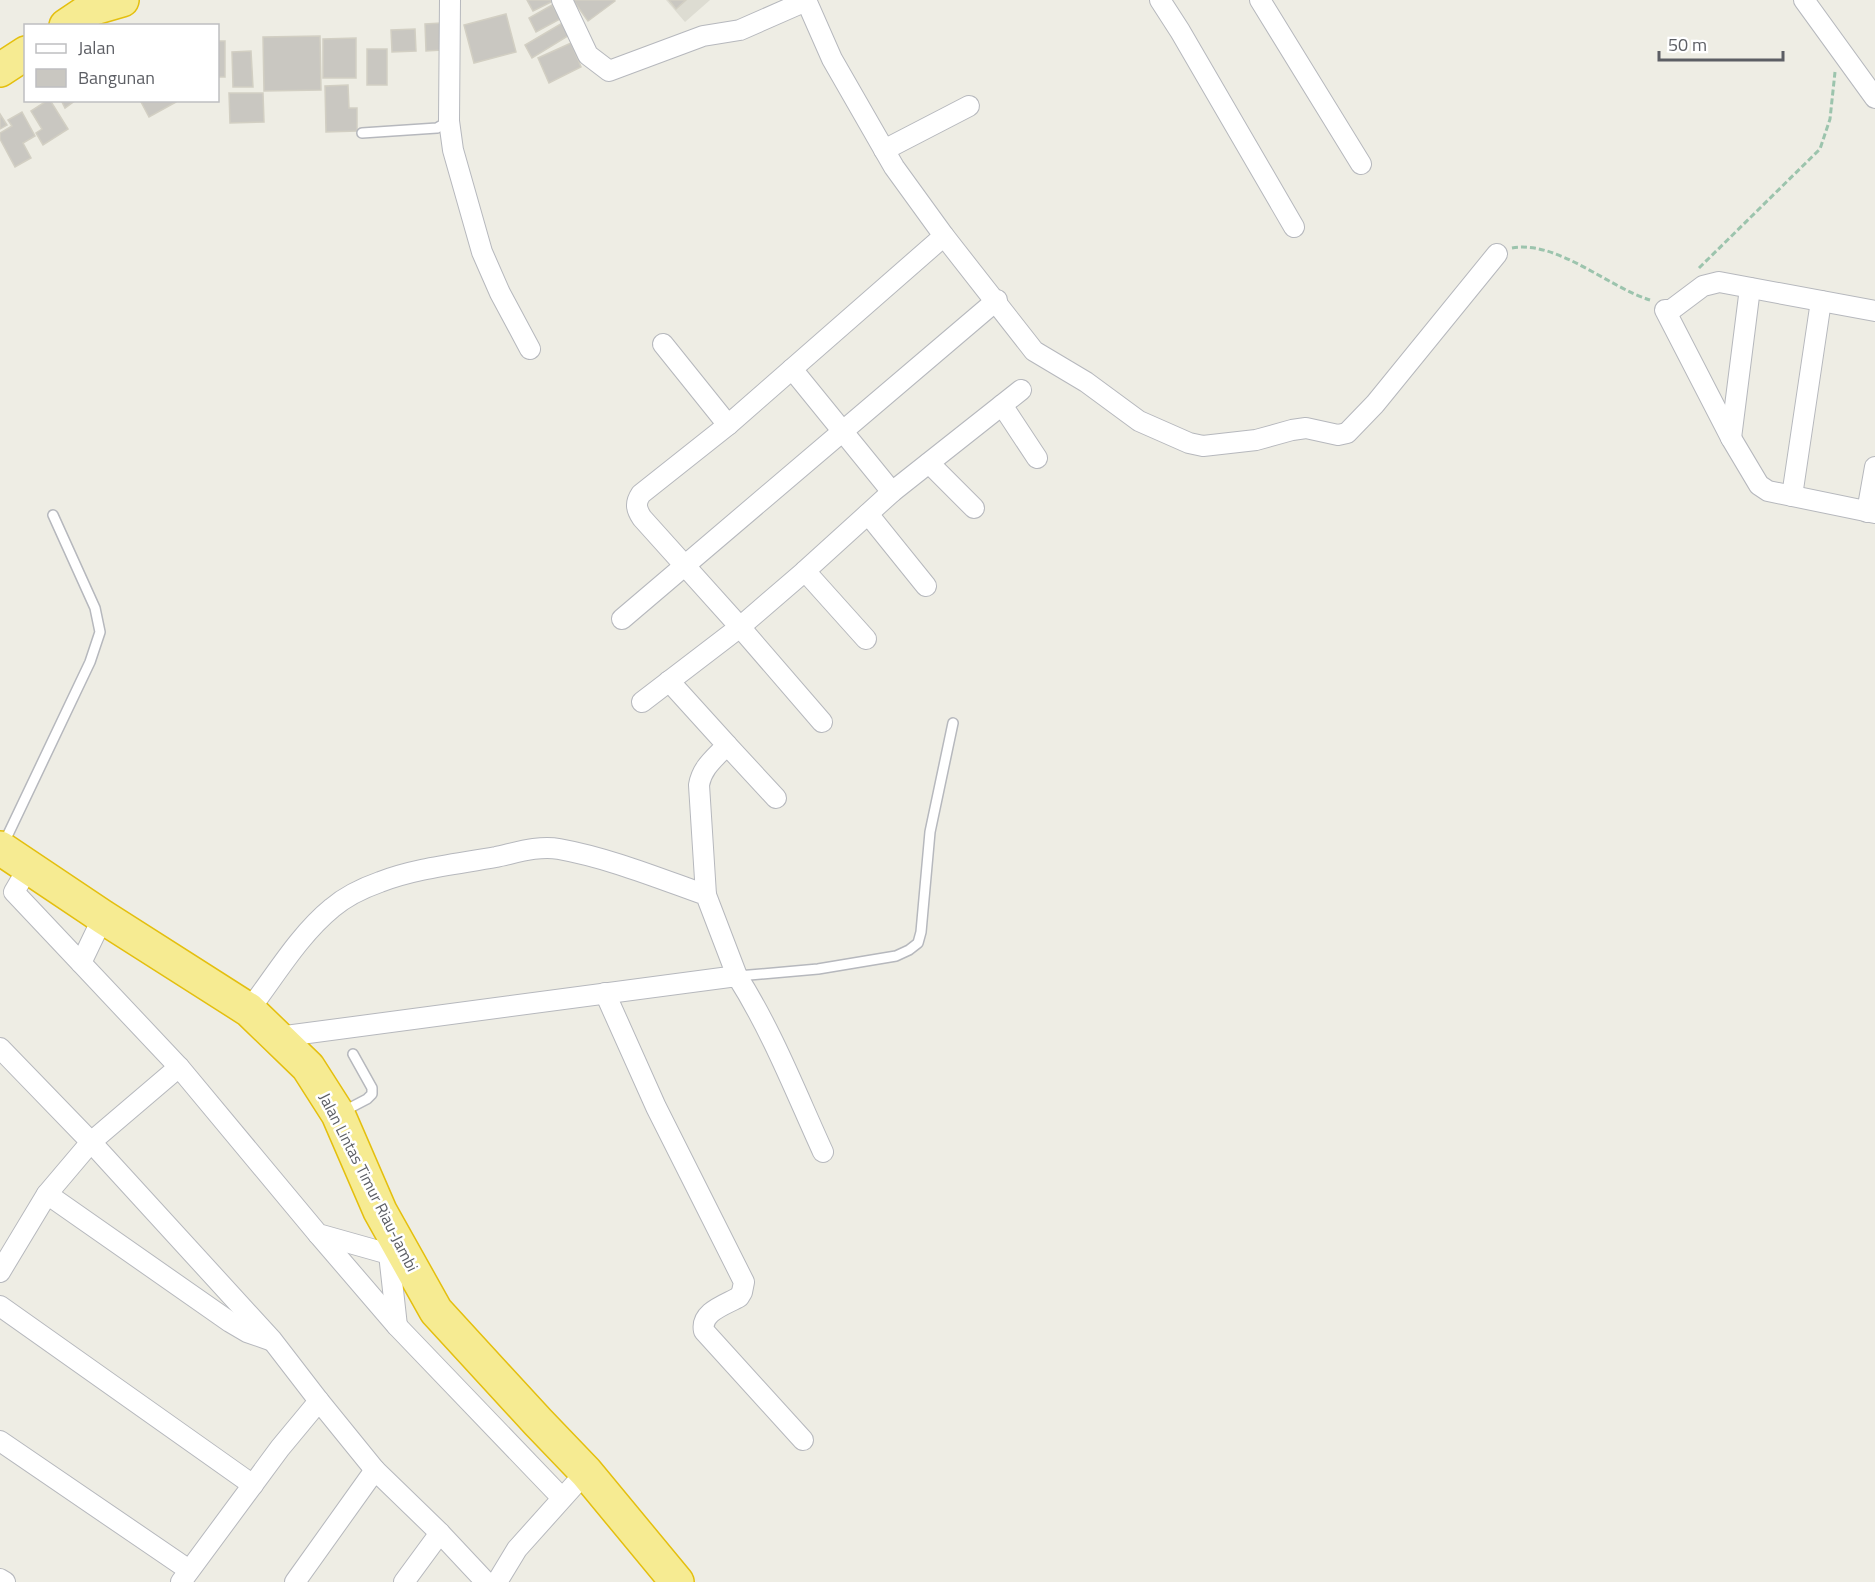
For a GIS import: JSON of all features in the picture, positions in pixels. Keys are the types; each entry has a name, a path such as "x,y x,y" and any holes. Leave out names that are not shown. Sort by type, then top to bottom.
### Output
{"highway":[{"path":"82,11 122,0"},
{"path":"0,70 24,53"},
{"name":"Jalan Lintas Timur Riau-Jambi","path":"1,848 103,917 249,1010 308,1067 338,1114 380,1211 394,1251 436,1311 586,1472 677,1582"}],"street":[{"path":"450,0 449,121 453,150 482,252 500,293 530,350"},
{"path":"562,0 588,55 609,71 703,36 740,30 806,1 832,59 884,150 944,236 997,300 1034,351 1086,382 1139,421 1189,443 1203,446 1256,440 1306,428 1338,435 1347,433 1375,404 1497,254"},
{"path":"1160,0 1294,227"},
{"path":"1260,0 1361,164"},
{"path":"1804,0 1875,98"},
{"path":"884,150 969,106"},
{"path":"822,722 642,518 637,511 637,501 641,494 728,424 944,236"},
{"path":"1875,311 1719,282 1708,284 1671,310 1665,310 1731,438 1759,485 1768,491 1871,512 1875,466"},
{"path":"1731,438 1750,288"},
{"path":"622,620 997,300"},
{"path":"1792,496 1821,301"},
{"path":"663,344 728,424"},
{"path":"792,369 892,492"},
{"path":"642,702 740,627 805,572 892,492 1021,390"},
{"path":"1002,405 1037,458"},
{"path":"929,463 974,508"},
{"path":"868,514 926,586"},
{"path":"805,572 866,639"},
{"path":"669,681 776,798"},
{"path":"727,745 701,773 699,785 706,895 737,976 755,1004 771,1036 823,1152"},
{"path":"249,1010 302,939 332,908 357,891 382,881 429,869 556,848 625,867 706,895"},
{"path":"28,867 14,892 179,1066 397,1326 562,1498"},
{"path":"81,963 103,917"},
{"path":"278,1037 604,993 676,986 737,976"},
{"path":"604,993 656,1107 744,1282 739,1297 706,1316 703,1323 704,1331 803,1440"},
{"path":"2,1054 91,1143 272,1340 375,1470 440,1533 486,1582"},
{"path":"0,1272 47,1194 91,1143 179,1066"},
{"path":"47,1194 230,1322 247,1332 272,1340"},
{"path":"318,1234 394,1251 397,1326"},
{"path":"0,1306 253,1485"},
{"path":"0,1441 185,1576 319,1401"},
{"path":"294,1582 375,1470"},
{"path":"497,1582 517,1549 586,1472"},
{"path":"404,1582 440,1533"},
{"path":"0,1579 5,1582"}],"lane":[{"path":"362,133 437,128 449,121"},
{"path":"1,848 90,662 100,632 95,608 53,515"},
{"path":"737,976 818,969 896,956 909,950 918,942 922,924 930,832 953,723"},
{"path":"338,1114 372,1094 372,1088 352,1054"}],"path":[{"path":"1693,273 1820,149 1830,119 1838,45"},
{"path":"1497,254 1517,247 1543,250 1556,254 1641,297 1655,300"}],"shaded area":[{"path":"666,0 710,0 685,22"}],"building":[{"path":"527,0 555,0 533,11"},
{"path":"573,0 614,0 615,1 588,21"},
{"path":"669,0 686,0 676,9"},
{"path":"552,5 560,19 536,32 529,18"},
{"path":"506,14 516,52 474,63 464,25"},
{"path":"564,22 571,34 532,58 525,45"},
{"path":"441,23 442,50 426,51 425,24"},
{"path":"415,29 416,51 392,52 391,30"},
{"path":"320,36 321,90 264,91 263,37"},
{"path":"356,38 356,78 323,78 323,39"},
{"path":"219,41 225,41 225,77 219,77"},
{"path":"571,43 581,67 549,83 538,58"},
{"path":"367,49 387,49 387,85 367,85"},
{"path":"251,51 253,87 233,87 232,52"},
{"path":"348,85 349,108 357,108 357,131 326,132 325,86"},
{"path":"229,93 263,93 264,122 230,123"},
{"path":"45,102 51,102 68,129 43,145 36,133 42,129 31,111"},
{"path":"62,102 73,102 65,108"},
{"path":"141,102 176,102 149,117"},
{"path":"22,112 35,136 23,143 31,158 15,167 0,139 0,133 12,126 8,120"},
{"path":"0,114 7,125 0,129"}]}
